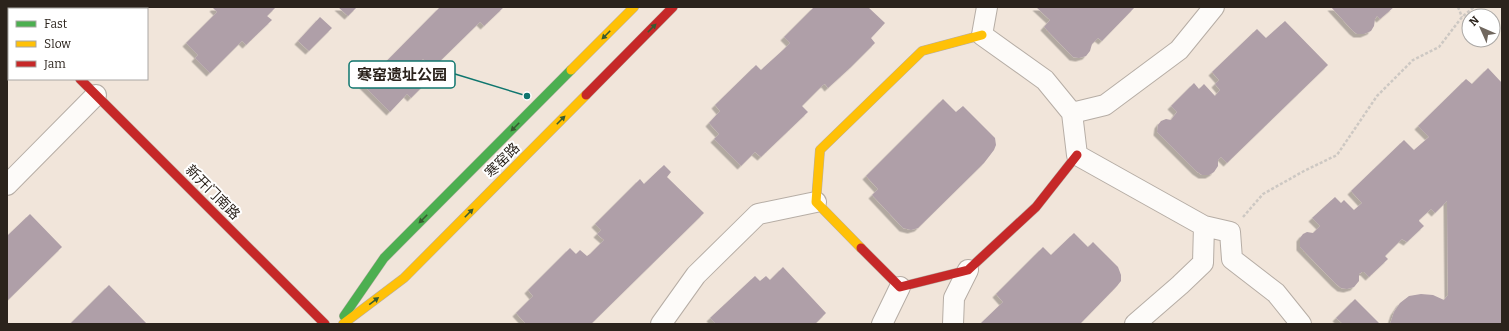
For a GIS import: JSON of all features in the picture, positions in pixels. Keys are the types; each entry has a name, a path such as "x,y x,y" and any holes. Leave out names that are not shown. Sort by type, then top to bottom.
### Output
{"street":[{"name":"寒窑路","path":"338,324 384,258 634,7"},
{"name":"寒窑路","path":"343,324 404,278 674,7"},
{"path":"982,35 987,7"},
{"path":"1072,113 1105,105 1179,50 1214,7"},
{"path":"953,324 954,298 968,270 1036,207 1077,155 1072,113 1045,80 982,35"},
{"path":"900,287 816,202 820,150 922,51 982,35"},
{"name":"新开门南路","path":"81,80 325,324"},
{"path":"9,180 96,95"},
{"path":"1077,155 1204,226 1230,232 1232,259"},
{"path":"661,324 696,275 758,214 816,202"},
{"path":"1203,263 1204,226"},
{"path":"1135,324 1203,263 1232,259 1276,293 1301,324"},
{"path":"900,287 968,270"},
{"path":"882,324 900,287"}],"path":[{"path":"1230,232 1263,194 1337,155 1377,96 1413,60 1439,47 1461,18"}],"building":[{"path":"276,7 267,16 272,20 246,45 242,41 210,73 195,58 198,55 186,43 217,12 213,8"},
{"path":"338,7 357,7 348,16"},
{"path":"440,7 504,7 484,26 480,22 433,68 423,59 414,68 425,79 423,81 425,84 411,98 407,94 390,112 363,85"},
{"path":"814,7 868,7 885,23 871,38 875,43 851,67 828,88 825,84 823,85 802,106 808,112 761,157 755,152 741,166 714,139 719,134 709,123 720,111 715,105 756,65 761,70 783,50 790,43 784,37"},
{"path":"1036,7 1135,7 1102,41 1098,38 1092,44 1090,51 1086,56 1079,58 1073,57 1044,27 1050,20"},
{"path":"1331,7 1394,7 1380,19 1377,16 1371,31 1364,34 1357,34"},
{"path":"320,17 332,28 309,51 298,41"},
{"path":"1285,21 1328,65 1227,163 1221,157 1218,160 1218,166 1214,172 1209,175 1202,175 1196,171 1157,132 1158,125 1161,121 1166,119 1171,120 1177,112 1171,106 1194,83 1199,89 1204,84 1215,96 1220,90 1215,84 1219,80 1212,72 1257,29 1266,38"},
{"path":"1488,68 1502,83 1502,324 1390,324 1394,312 1400,303 1409,296 1421,294 1433,295 1444,300 1448,295 1447,201 1435,213 1431,209 1419,220 1424,226 1407,242 1402,239 1385,256 1388,259 1369,277 1362,272 1359,274 1359,281 1354,287 1347,289 1341,288 1335,283 1300,247 1300,238 1307,232 1313,233 1320,226 1312,218 1335,197 1341,203 1344,200 1354,210 1362,203 1351,191 1404,140 1414,150 1429,137 1418,126 1466,79 1472,84"},
{"path":"943,99 956,112 963,106 995,138 996,145 984,163 918,228 911,230 903,228 872,195 878,189 866,176"},
{"path":"664,165 671,172 667,177 704,213 591,324 526,324 516,313 533,296 528,290 570,248 576,254 580,250 587,256 590,254 604,240 597,234 601,230 595,224 640,179 644,184"},
{"path":"30,214 62,247 7,301 7,236"},
{"path":"1074,233 1088,247 1093,242 1118,267 1121,275 1121,281 1117,286 1080,324 980,324 1003,302 996,294 1043,247 1051,255"},
{"path":"783,267 826,313 815,324 716,324 710,318 755,276 760,281 766,276 770,280"},
{"path":"109,285 147,324 70,324"},
{"path":"1355,299 1379,323 1378,324 1343,324 1336,318"}],"traffic: fast":[{"path":"344,316 384,258 571,70"}],"traffic: slow":[{"path":"571,70 634,7"},
{"path":"861,248 816,202 820,150 922,51 982,35"},
{"path":"343,324 404,278 586,95"}],"traffic: jam":[{"path":"586,95 673,7"},
{"path":"81,80 325,324"},
{"path":"861,248 900,287 968,270 1036,207 1077,155"}],"place":[{"name":"寒窑遗址公园","path":"527,96"}]}
